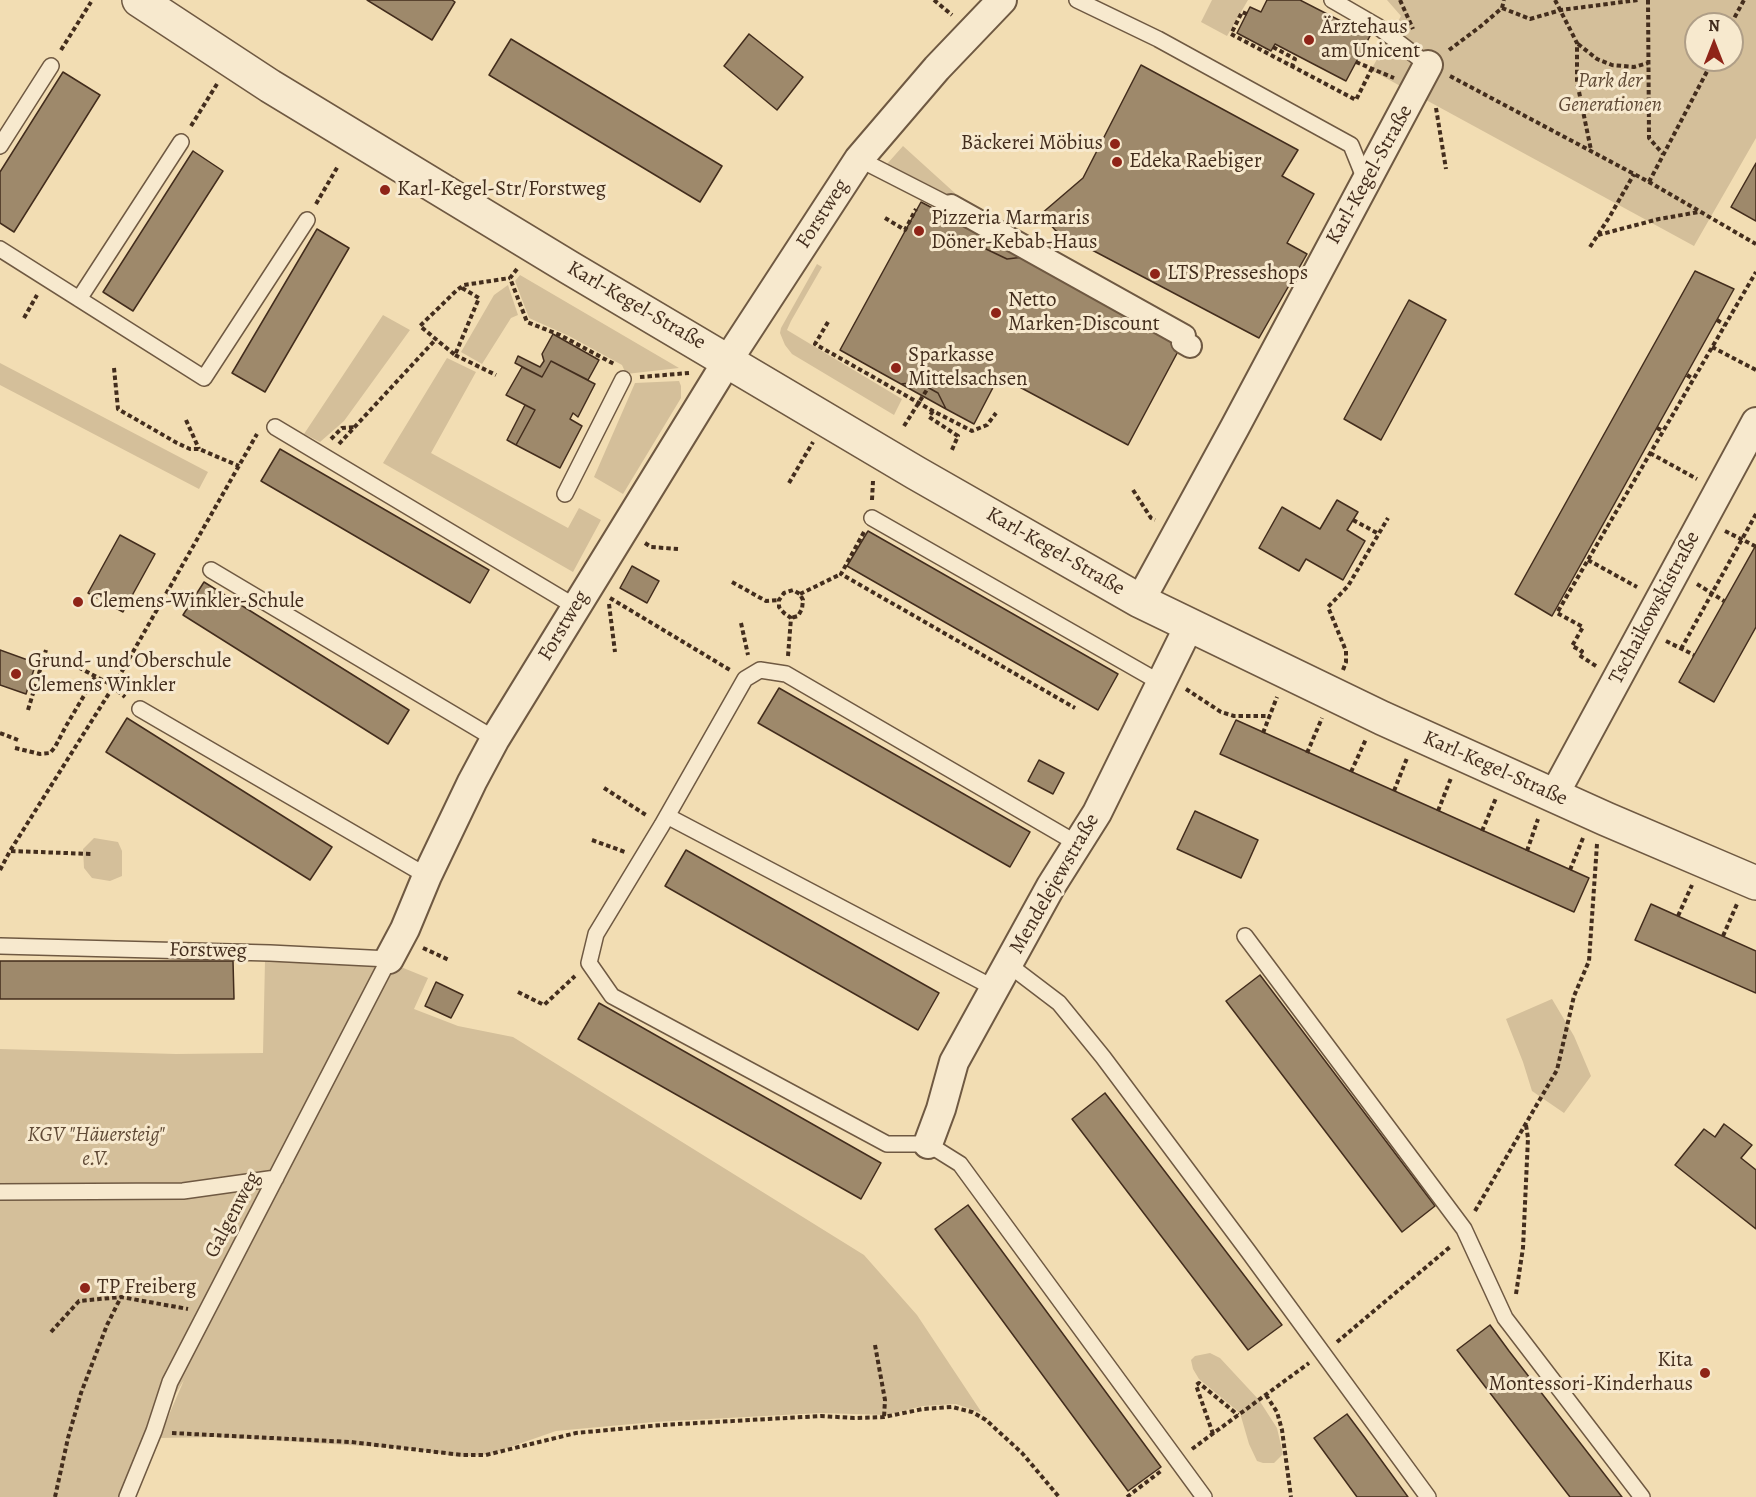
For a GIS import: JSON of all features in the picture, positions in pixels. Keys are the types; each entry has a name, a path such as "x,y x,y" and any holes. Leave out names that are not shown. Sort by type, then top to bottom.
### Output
{"street":[{"name":"Karl-Kegel-Straße","path":"139,0 270,86 390,160 916,473 1140,601 1382,718 1547,805 1747,892"},
{"name":"Forstweg","path":"389,959 472,782 495,739 729,360 859,159 937,68 1002,0"},
{"name":"Karl-Kegel-Straße","path":"1140,601 1428,64"},
{"path":"951,206 1184,336 1183,342 1190,346"},
{"name":"Tschaikowskistraße","path":"1547,805 1756,422"},
{"name":"Mendelejewstraße","path":"927,1144 941,1108 954,1062 1052,886 1097,813 1189,626"}],"lane":[{"path":"1077,0 1158,39 1351,145 1366,182"},
{"path":"1332,0 1377,26 1428,64"},
{"path":"0,146 51,66"},
{"path":"80,299 181,142"},
{"path":"859,159 951,206"},
{"path":"0,249 204,378 307,220"},
{"path":"566,494 623,379"},
{"path":"275,427 582,596"},
{"path":"872,518 1163,680"},
{"path":"211,570 495,739"},
{"path":"1078,844 786,674 760,670 749,677 596,934 589,963 612,996 887,1144 927,1144 960,1164 1204,1497"},
{"path":"140,709 427,876"},
{"path":"664,821 1059,1003 1117,1076 1428,1497"},
{"path":"1245,936 1464,1229 1510,1324 1642,1497"},
{"name":"Forstweg","path":"0,946 270,953 389,959"},
{"name":"Galgenweg","path":"127,1497 154,1431 170,1382 389,959"},
{"path":"0,1191 183,1191 276,1178"}],"path":[{"path":"1428,64 1481,26 1502,8 1504,0"},
{"path":"1555,0 1577,43 1577,82 1591,151"},
{"path":"1502,8 1530,19 1561,10 1638,0"},
{"path":"1648,0 1649,138 1664,154"},
{"path":"51,66 91,2"},
{"path":"1247,14 1242,12 1231,34 1356,100 1371,70"},
{"path":"1577,43 1611,65 1634,66 1648,63"},
{"path":"1273,47 1295,59 1292,66"},
{"path":"1356,62 1383,75"},
{"path":"1428,64 1649,182 1756,244"},
{"path":"1428,64 1446,169"},
{"path":"1649,182 1707,72"},
{"path":"181,142 218,81"},
{"path":"307,220 338,166"},
{"path":"1590,247 1634,174"},
{"path":"885,218 905,230 924,192"},
{"path":"1598,235 1651,221 1700,212"},
{"path":"496,375 455,355 420,326 464,285 510,278 517,269"},
{"path":"1618,678 1579,656 1582,651 1572,646 1583,627 1557,613 1599,537 1756,272"},
{"path":"510,278 527,321 560,335 619,367 623,379 698,372"},
{"path":"455,355 479,298 462,288"},
{"path":"24,318 38,293"},
{"path":"1717,320 1725,325"},
{"path":"828,322 815,344 918,403 972,431 987,425 996,413"},
{"path":"348,435 436,339"},
{"path":"1712,347 1756,370"},
{"path":"114,368 117,409 177,443 190,449 199,449 239,466"},
{"path":"1687,375 1693,379"},
{"path":"904,426 927,388"},
{"path":"933,411 929,417 958,436 951,452"},
{"path":"186,420 199,449"},
{"path":"0,870 113,687 239,466 264,426 275,427"},
{"path":"317,452 342,428 355,427"},
{"path":"1657,428 1663,430"},
{"path":"789,483 815,439"},
{"path":"1650,453 1719,491"},
{"path":"800,594 841,574 872,518 873,475"},
{"path":"1628,480 1633,483"},
{"path":"1133,490 1151,518 1177,532"},
{"path":"1682,649 1756,514"},
{"path":"1341,674 1346,662 1346,651 1328,607 1348,586 1388,518"},
{"path":"1353,520 1379,534"},
{"path":"1703,520 1755,546"},
{"path":"623,532 651,547 678,549"},
{"path":"1588,560 1660,599"},
{"path":"1675,571 1724,601"},
{"path":"841,574 1075,708"},
{"path":"732,582 766,601 779,600"},
{"path":"793,590 800,594 803,600 802,609 798,616 791,618 779,607 779,600 784,592 793,590"},
{"path":"582,596 749,677"},
{"path":"609,617 615,652"},
{"path":"788,657 791,618"},
{"path":"741,623 749,677"},
{"path":"27,710 46,650"},
{"path":"72,664 113,687"},
{"path":"15,748 40,754 50,753 95,677"},
{"path":"1163,680 1221,712 1234,716 1270,716"},
{"path":"1263,733 1278,696"},
{"path":"1307,753 1322,717"},
{"path":"0,733 18,740"},
{"path":"1351,772 1366,738"},
{"path":"1394,791 1408,757"},
{"path":"1438,811 1452,778"},
{"path":"604,788 664,821"},
{"path":"1482,831 1496,797"},
{"path":"1527,851 1547,805"},
{"path":"1570,870 1584,834"},
{"path":"592,840 642,858"},
{"path":"1127,1497 1323,1353 1447,1251 1464,1229 1557,1070 1575,996 1589,961 1598,840"},
{"path":"10,851 92,854"},
{"path":"1678,916 1694,881"},
{"path":"1723,936 1747,892"},
{"path":"518,992 544,1005 589,963"},
{"path":"1510,1324 1523,1248 1528,1138 1526,1124"},
{"path":"51,1332 79,1301 121,1297 206,1312"},
{"path":"56,1497 68,1438 81,1393 107,1325 121,1297"},
{"path":"874,1345 885,1400 884,1417"},
{"path":"1213,1434 1197,1385 1199,1383 1238,1415"},
{"path":"1266,1395 1277,1412 1282,1430 1291,1497"},
{"path":"154,1431 351,1442 462,1455 486,1455 576,1433 662,1425 820,1416 884,1417 923,1409 952,1407 972,1412 986,1420 1022,1453 1059,1497"}],"green space":[{"path":"1212,0 1248,0 1227,36 1201,22"},
{"name":"Park der Generationen","path":"1387,0 1756,0 1756,138 1694,246 1371,70 1401,16"},
{"path":"903,146 957,195 955,198 887,164"},
{"path":"817,264 822,267 787,330 902,399 894,415 792,354 785,345 780,333 781,328"},
{"path":"520,275 679,368 626,374 622,365 569,336 529,318 515,281"},
{"path":"508,285 518,315 511,318 482,364 461,352 494,295"},
{"path":"383,315 410,330 344,421 320,442 304,434"},
{"path":"447,358 476,372 431,453 568,528 579,508 601,520 573,572 383,463"},
{"path":"0,363 208,472 199,489 0,385"},
{"path":"679,381 681,398 623,494 594,477 635,383"},
{"path":"94,838 118,842 122,851 122,876 110,881 92,878 84,868 83,849"},
{"name":"KGV \"Häuersteig\" e.V.","path":"265,961 396,965 428,978 414,1009 458,1026 513,1037 864,1255 917,1315 982,1413 956,1404 923,1406 886,1415 820,1413 654,1422 556,1431 490,1454 460,1457 415,1449 215,1437 159,1438 184,1380 126,1478 119,1497 0,1497 0,1049 176,1054 263,1053"},
{"path":"1552,999 1574,1036 1591,1076 1564,1113 1532,1091 1506,1019"},
{"path":"1210,1353 1220,1358 1259,1400 1277,1428 1283,1454 1274,1463 1257,1461 1249,1444 1240,1413 1199,1379 1193,1369 1191,1360 1195,1356"}],"building":[{"path":"367,0 452,0 455,2 432,40"},
{"name":"Ärztehaus am Unicent","path":"1267,0 1300,0 1370,36 1346,81 1275,44 1271,51 1237,33 1250,7 1261,12"},
{"path":"749,34 803,77 777,110 724,66"},
{"path":"511,39 722,166 700,202 489,75"},
{"path":"1141,65 1298,150 1282,176 1314,194 1287,243 1307,254 1259,338 1056,231 1041,214 1083,178"},
{"path":"63,72 100,95 14,232 0,223 0,172"},
{"path":"193,151 223,171 133,311 103,292"},
{"path":"1756,163 1756,221 1731,207"},
{"path":"921,202 982,234 986,249 1007,259 1024,257 1182,344 1128,445 999,376 974,424 946,409 938,393 918,382 901,384 840,350"},
{"path":"317,229 349,248 265,392 232,373"},
{"path":"982,234 1024,257 1007,259 986,249"},
{"path":"1695,271 1734,289 1552,616 1515,594"},
{"path":"1409,300 1446,320 1381,440 1344,419"},
{"path":"553,334 599,360 588,380 551,361 542,377 515,363 518,356 540,367 544,361 542,354"},
{"path":"551,361 595,384 578,417 573,413 570,419 582,426 560,468 516,445 535,410 506,395 522,367 542,377"},
{"path":"918,382 938,393 946,409 901,384"},
{"path":"525,405 535,410 516,445 507,440"},
{"path":"280,449 489,570 470,603 261,481"},
{"path":"1337,500 1358,512 1347,530 1365,541 1343,580 1306,559 1299,571 1259,548 1282,507 1320,529"},
{"path":"868,531 1118,674 1098,710 847,566"},
{"path":"120,535 155,554 123,612 88,593"},
{"path":"1756,545 1756,627 1714,702 1679,682"},
{"path":"632,566 659,581 647,603 620,588"},
{"path":"204,582 409,710 388,744 183,615"},
{"name":"Grund- und Oberschule Clemens Winkler","path":"0,650 36,663 26,694 0,685"},
{"path":"779,688 1030,832 1010,867 758,723"},
{"path":"127,718 332,847 310,880 106,752"},
{"path":"1236,720 1589,878 1574,912 1220,754"},
{"path":"1039,760 1064,773 1053,794 1028,781"},
{"path":"1195,811 1258,840 1241,878 1177,849"},
{"path":"686,850 939,993 918,1030 665,886"},
{"path":"1651,904 1756,951 1756,993 1635,940"},
{"path":"0,961 233,961 234,999 0,999"},
{"path":"1260,975 1435,1206 1402,1232 1226,1001"},
{"path":"436,982 463,995 451,1018 425,1006"},
{"path":"599,1003 881,1163 861,1199 578,1039"},
{"path":"1105,1093 1282,1325 1248,1350 1072,1119"},
{"path":"1724,1124 1752,1145 1741,1158 1756,1170 1756,1229 1675,1165 1704,1129 1715,1137"},
{"path":"968,1205 1161,1467 1128,1491 935,1229"},
{"path":"1490,1325 1622,1497 1570,1497 1457,1350"},
{"path":"1347,1414 1408,1497 1357,1497 1314,1438"}],"place":[{"name":"Ärztehaus am Unicent","path":"1309,40"},
{"name":"Bäckerei Möbius","path":"1115,144"},
{"name":"Edeka Raebiger","path":"1117,162"},
{"name":"Karl-Kegel-Str/Forstweg","path":"385,190"},
{"name":"Pizzeria Marmaris Döner-Kebab-Haus","path":"919,231"},
{"name":"LTS Presseshops","path":"1155,274"},
{"name":"Netto Marken-Discount","path":"996,313"},
{"name":"Sparkasse Mittelsachsen","path":"896,368"},
{"name":"Clemens-Winkler-Schule","path":"78,602"},
{"name":"Grund- und Oberschule Clemens Winkler","path":"16,674"},
{"name":"TP Freiberg","path":"85,1288"},
{"name":"Kita Montessori-Kinderhaus","path":"1705,1373"}]}
